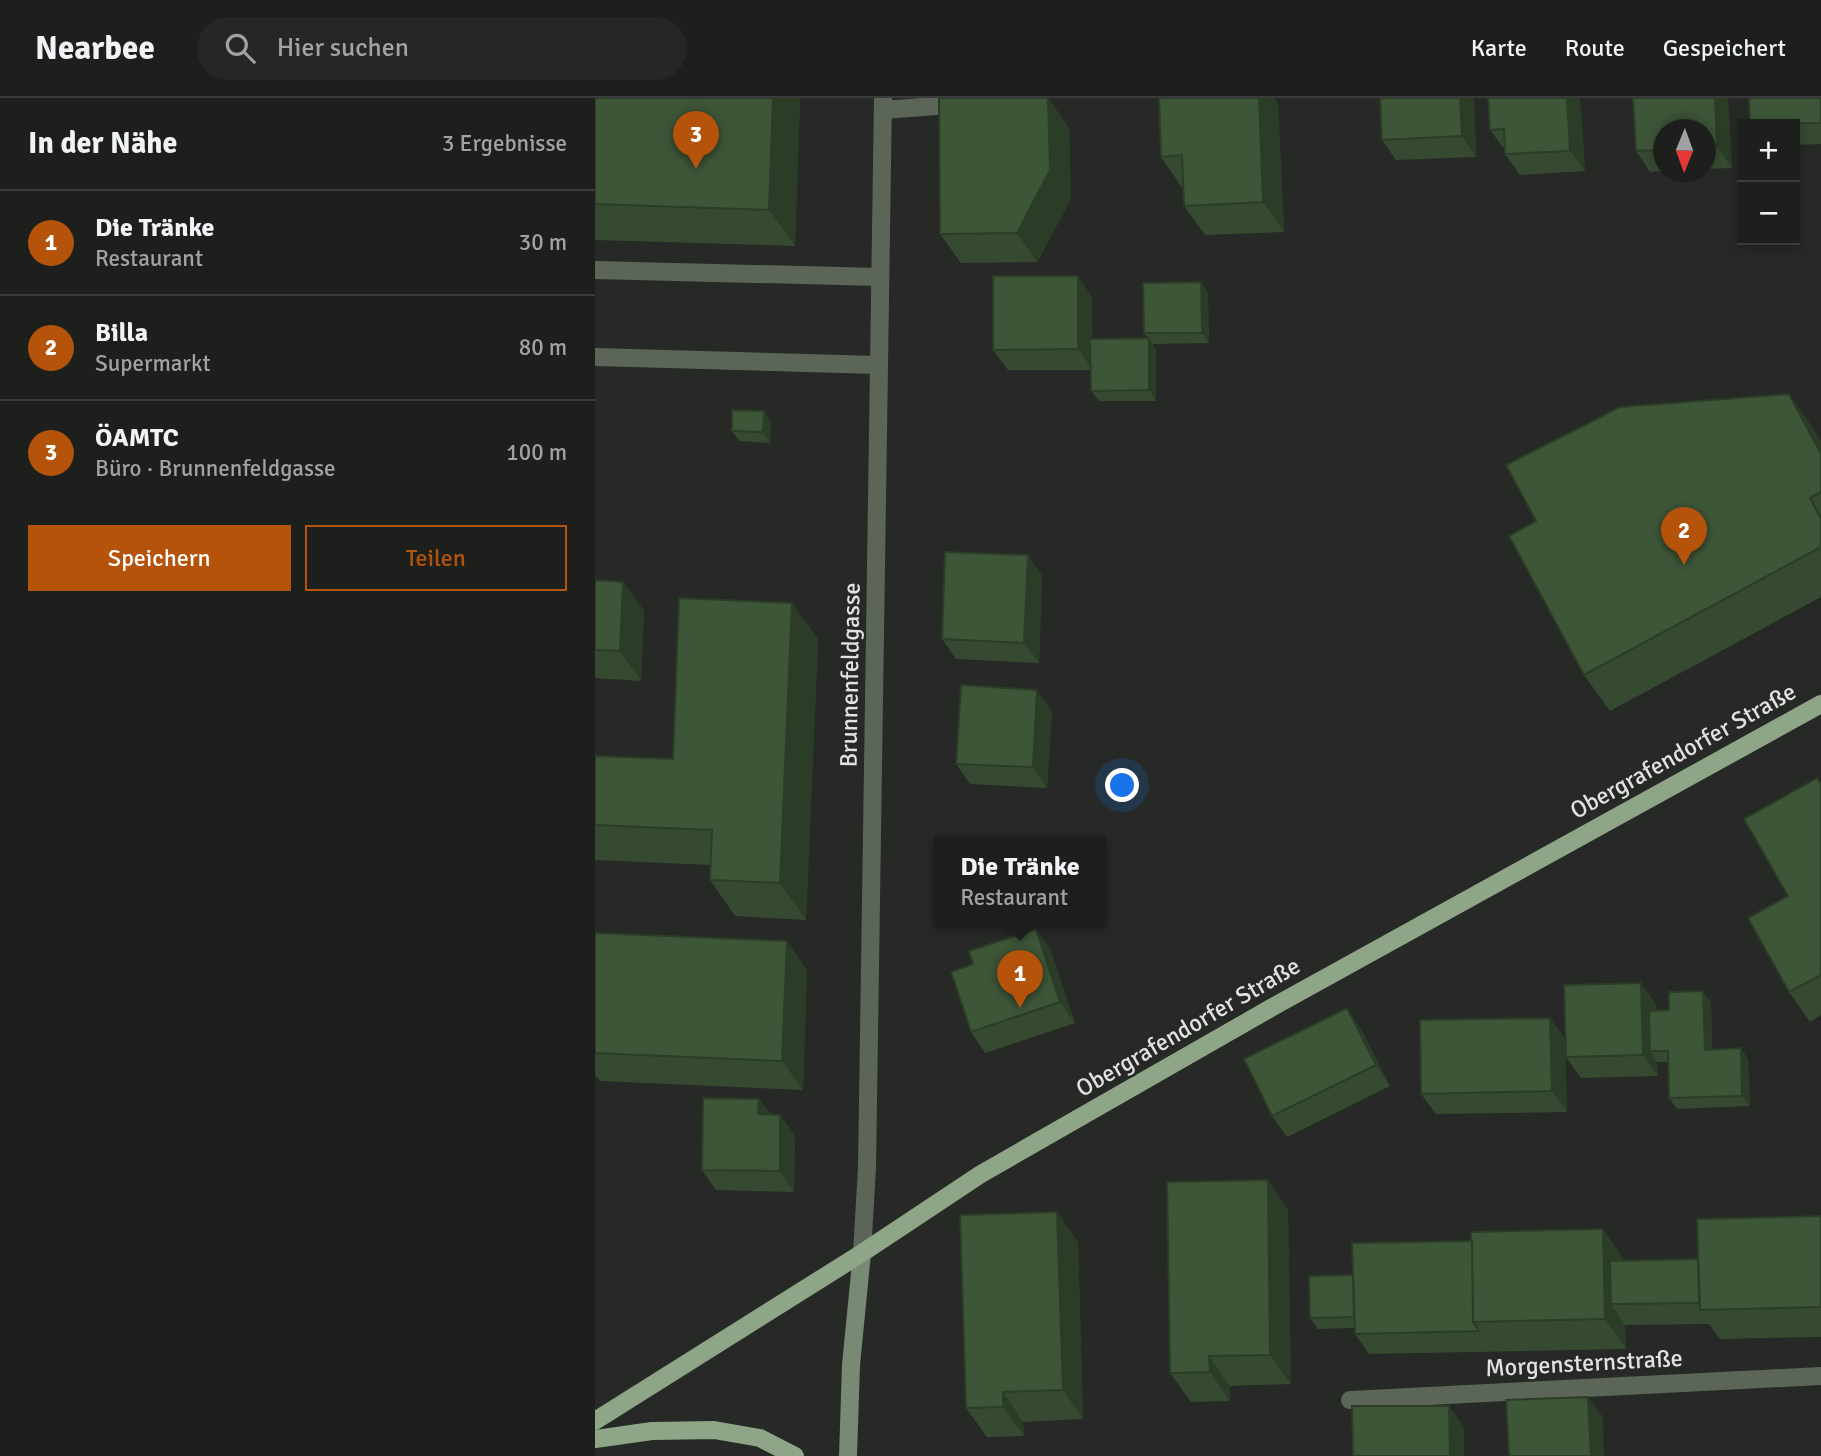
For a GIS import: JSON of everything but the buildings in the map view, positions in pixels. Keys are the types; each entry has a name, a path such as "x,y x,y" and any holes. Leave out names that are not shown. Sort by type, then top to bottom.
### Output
{"main road":[{"name":"Obergrafendorfer Straße","path":"595,1421 862,1253 981,1174 1230,1031 1821,704"},
{"path":"848,1456 851,1365 862,1253"},
{"path":"595,1439 652,1431 714,1430 760,1438 795,1456"}],"street":[{"path":"883,104 975,103"},
{"name":"Brunnenfeldgasse","path":"862,1253 867,1168 883,104"},
{"path":"595,270 880,277"},
{"path":"595,357 878,365"},
{"name":"Morgensternstraße","path":"1350,1400 1821,1376"}],"place":[{"name":"ÖAMTC","path":"696,169"},
{"name":"Billa","path":"1684,565"},
{"name":"Die Tränke","path":"1020,1008"}]}
